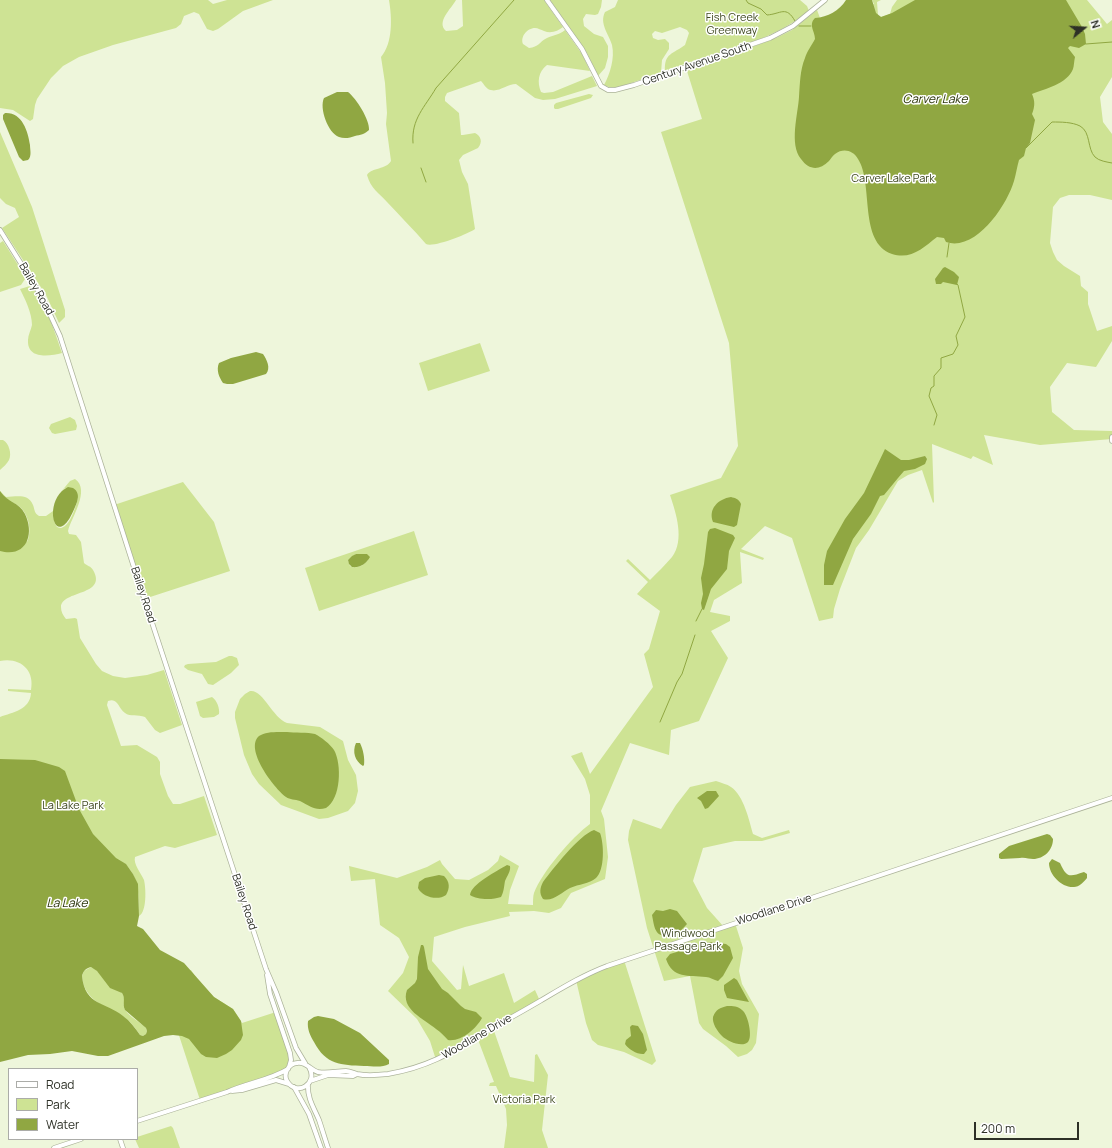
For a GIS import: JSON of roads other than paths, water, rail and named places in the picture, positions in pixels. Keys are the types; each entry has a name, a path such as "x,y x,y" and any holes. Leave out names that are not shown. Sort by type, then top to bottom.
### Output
{"street":[{"name":"Century Avenue South","path":"547,0 582,49 597,81 604,89 611,90 620,89 760,43 790,28 825,0"},
{"name":"Bailey Road","path":"0,230 42,296 60,336 138,580 266,969 294,1042 305,1064"},
{"name":"Woodlane Drive","path":"309,1082 328,1076 386,1074 415,1068 432,1062 586,975 607,966 1112,798"},
{"name":"Bailey Road","path":"266,969 270,994 290,1054 288,1068"},
{"path":"138,1121 276,1075 295,1063 300,1062 309,1067 312,1074 307,1093 320,1122 328,1148"},
{"name":"Woodlane Drive","path":"309,1067 321,1072 346,1071 357,1074"},
{"path":"288,1068 286,1078 309,1114 321,1148"},
{"path":"227,1092 242,1090 276,1080 283,1081 293,1087 300,1088 309,1082"},
{"path":"54,1148 78,1140"}],"water":[{"name":"Carver Lake","path":"846,0 872,0 876,13 881,17 892,13 915,0 1066,0 1082,27 1085,34 1086,44 1079,48 1070,46 1068,48 1075,57 1073,69 1070,74 1061,82 1032,94 1034,99 1034,108 1032,114 1035,120 1030,143 1026,148 1024,156 1019,160 1014,181 1005,202 989,224 968,240 957,243 946,242 944,238 937,237 922,249 911,254 892,254 881,247 875,238 868,211 863,170 856,156 848,151 841,151 822,166 814,168 804,163 797,153 795,145 795,129 800,77 806,55 815,39 812,23 815,18 829,15 837,10"},
{"path":"337,92 348,92 355,99 367,121 369,130 361,135 349,138 339,137 331,131 324,114 323,102 324,98"},
{"path":"5,113 16,116 26,128 30,145 30,155 28,160 23,161 19,157 3,119 3,115"},
{"path":"945,267 959,277 957,285 943,282 941,284 936,284 935,279"},
{"path":"256,352 263,354 266,359 268,369 266,374 233,384 223,383 218,373 219,363 231,358"},
{"path":"885,449 901,460 909,460 925,456 927,459 925,464 915,469 904,471 884,495 880,496 871,514 853,539 833,585 824,585 824,565 827,551 845,519 864,493"},
{"path":"68,487 73,488 76,491 78,494 78,500 69,519 63,526 58,526 54,521 53,513 55,503 59,494"},
{"path":"0,491 6,498 23,510 28,522 29,530 26,543 22,548 16,551 0,551"},
{"path":"731,497 738,500 741,504 737,525 734,527 713,522 712,513 715,505 726,498"},
{"path":"715,528 733,535 735,538 729,551 727,569 711,589 704,610 702,609 701,603 703,594 701,578 708,532 710,529"},
{"path":"356,554 367,554 370,557 367,562 362,565 352,567 348,560"},
{"path":"276,732 315,734 330,745 337,756 339,781 335,797 326,808 322,809 286,797 275,786 262,768 255,750 255,742 262,734"},
{"path":"356,743 360,743 364,754 363,766 358,762 355,756 354,750"},
{"name":"La Lake","path":"0,759 35,760 59,767 65,771 79,809 93,834 116,858 126,864 133,874 138,884 139,916 137,926 143,929 160,950 184,963 214,997 233,1009 241,1021 243,1035 241,1040 232,1050 217,1058 206,1057 201,1054 189,1039 182,1036 173,1035 164,1036 108,1056 98,1056 72,1051 28,1055 0,1062","holes":["91,967 97,971 110,988 122,993 124,997 125,1010 146,1028 146,1034 143,1036 140,1035 126,1018 116,1011 97,1002 87,993 84,986 82,976 83,973 86,969"]},
{"path":"707,791 716,791 719,796 708,808 705,809 701,801 697,798"},
{"path":"594,830 600,833 602,843 603,856 599,874 593,880 570,888 554,898 547,900 543,899 540,890 543,882 574,845 581,838"},
{"path":"1047,834 1053,839 1053,843 1050,850 1044,856 1037,859 999,858 999,854 1009,846"},
{"path":"1052,859 1060,863 1067,874 1075,875 1084,872 1087,874 1087,878 1076,887 1069,887 1061,883 1051,872 1049,863"},
{"path":"507,865 510,866 510,870 505,881 501,897 485,899 470,895 471,891 480,882"},
{"path":"439,875 444,876 448,883 449,887 446,895 435,898 427,896 420,891 418,888 419,882 425,878"},
{"path":"670,909 677,911 687,924 675,935 669,936 659,934 655,929 652,915 656,910 663,911"},
{"path":"710,942 726,944 730,947 733,958 723,976 718,981 708,977 687,976 677,973 669,965 666,959 670,954"},
{"path":"421,945 424,947 428,969 442,989 465,1009 476,1012 482,1018 468,1034 463,1037 448,1040 439,1031 414,1013 407,1003 407,990 415,983 417,979 418,957"},
{"path":"734,978 737,980 749,1002 727,998 724,985"},
{"path":"727,1006 739,1008 746,1016 750,1035 748,1042 745,1044 738,1044 727,1040 715,1027 713,1017 715,1012 722,1007"},
{"path":"318,1016 334,1019 360,1033 389,1060 389,1064 383,1066 348,1065 329,1059 319,1050 308,1029 308,1021"},
{"path":"632,1025 638,1026 643,1034 647,1050 644,1054 639,1054 633,1051 625,1044 626,1040 631,1036 630,1027"}],"waterway":[{"path":"413,143 416,120 436,88 514,0"},
{"path":"746,0 748,3 761,9 767,15 786,12 789,13 795,21"},
{"path":"799,26 811,26"},
{"path":"1086,44 1112,42"},
{"path":"1026,148 1052,122 1070,123 1080,126 1086,132 1091,150 1095,157 1112,163"},
{"path":"421,168 426,182"},
{"path":"947,257 949,243"},
{"path":"934,425 937,415 929,396 931,388 934,386 934,376 941,368 941,358 953,354 958,345 956,336 965,317 958,285 956,283"},
{"path":"696,621 702,609"},
{"path":"660,722 677,682 682,674 695,635"}],"park label":[{"name":"Fish Creek Greenway","path":"732,24"},
{"name":"Carver Lake Park","path":"893,179"},
{"name":"La Lake Park","path":"73,806"},
{"name":"Windwood Passage Park","path":"688,940"},
{"name":"Victoria Park","path":"524,1100"}]}
